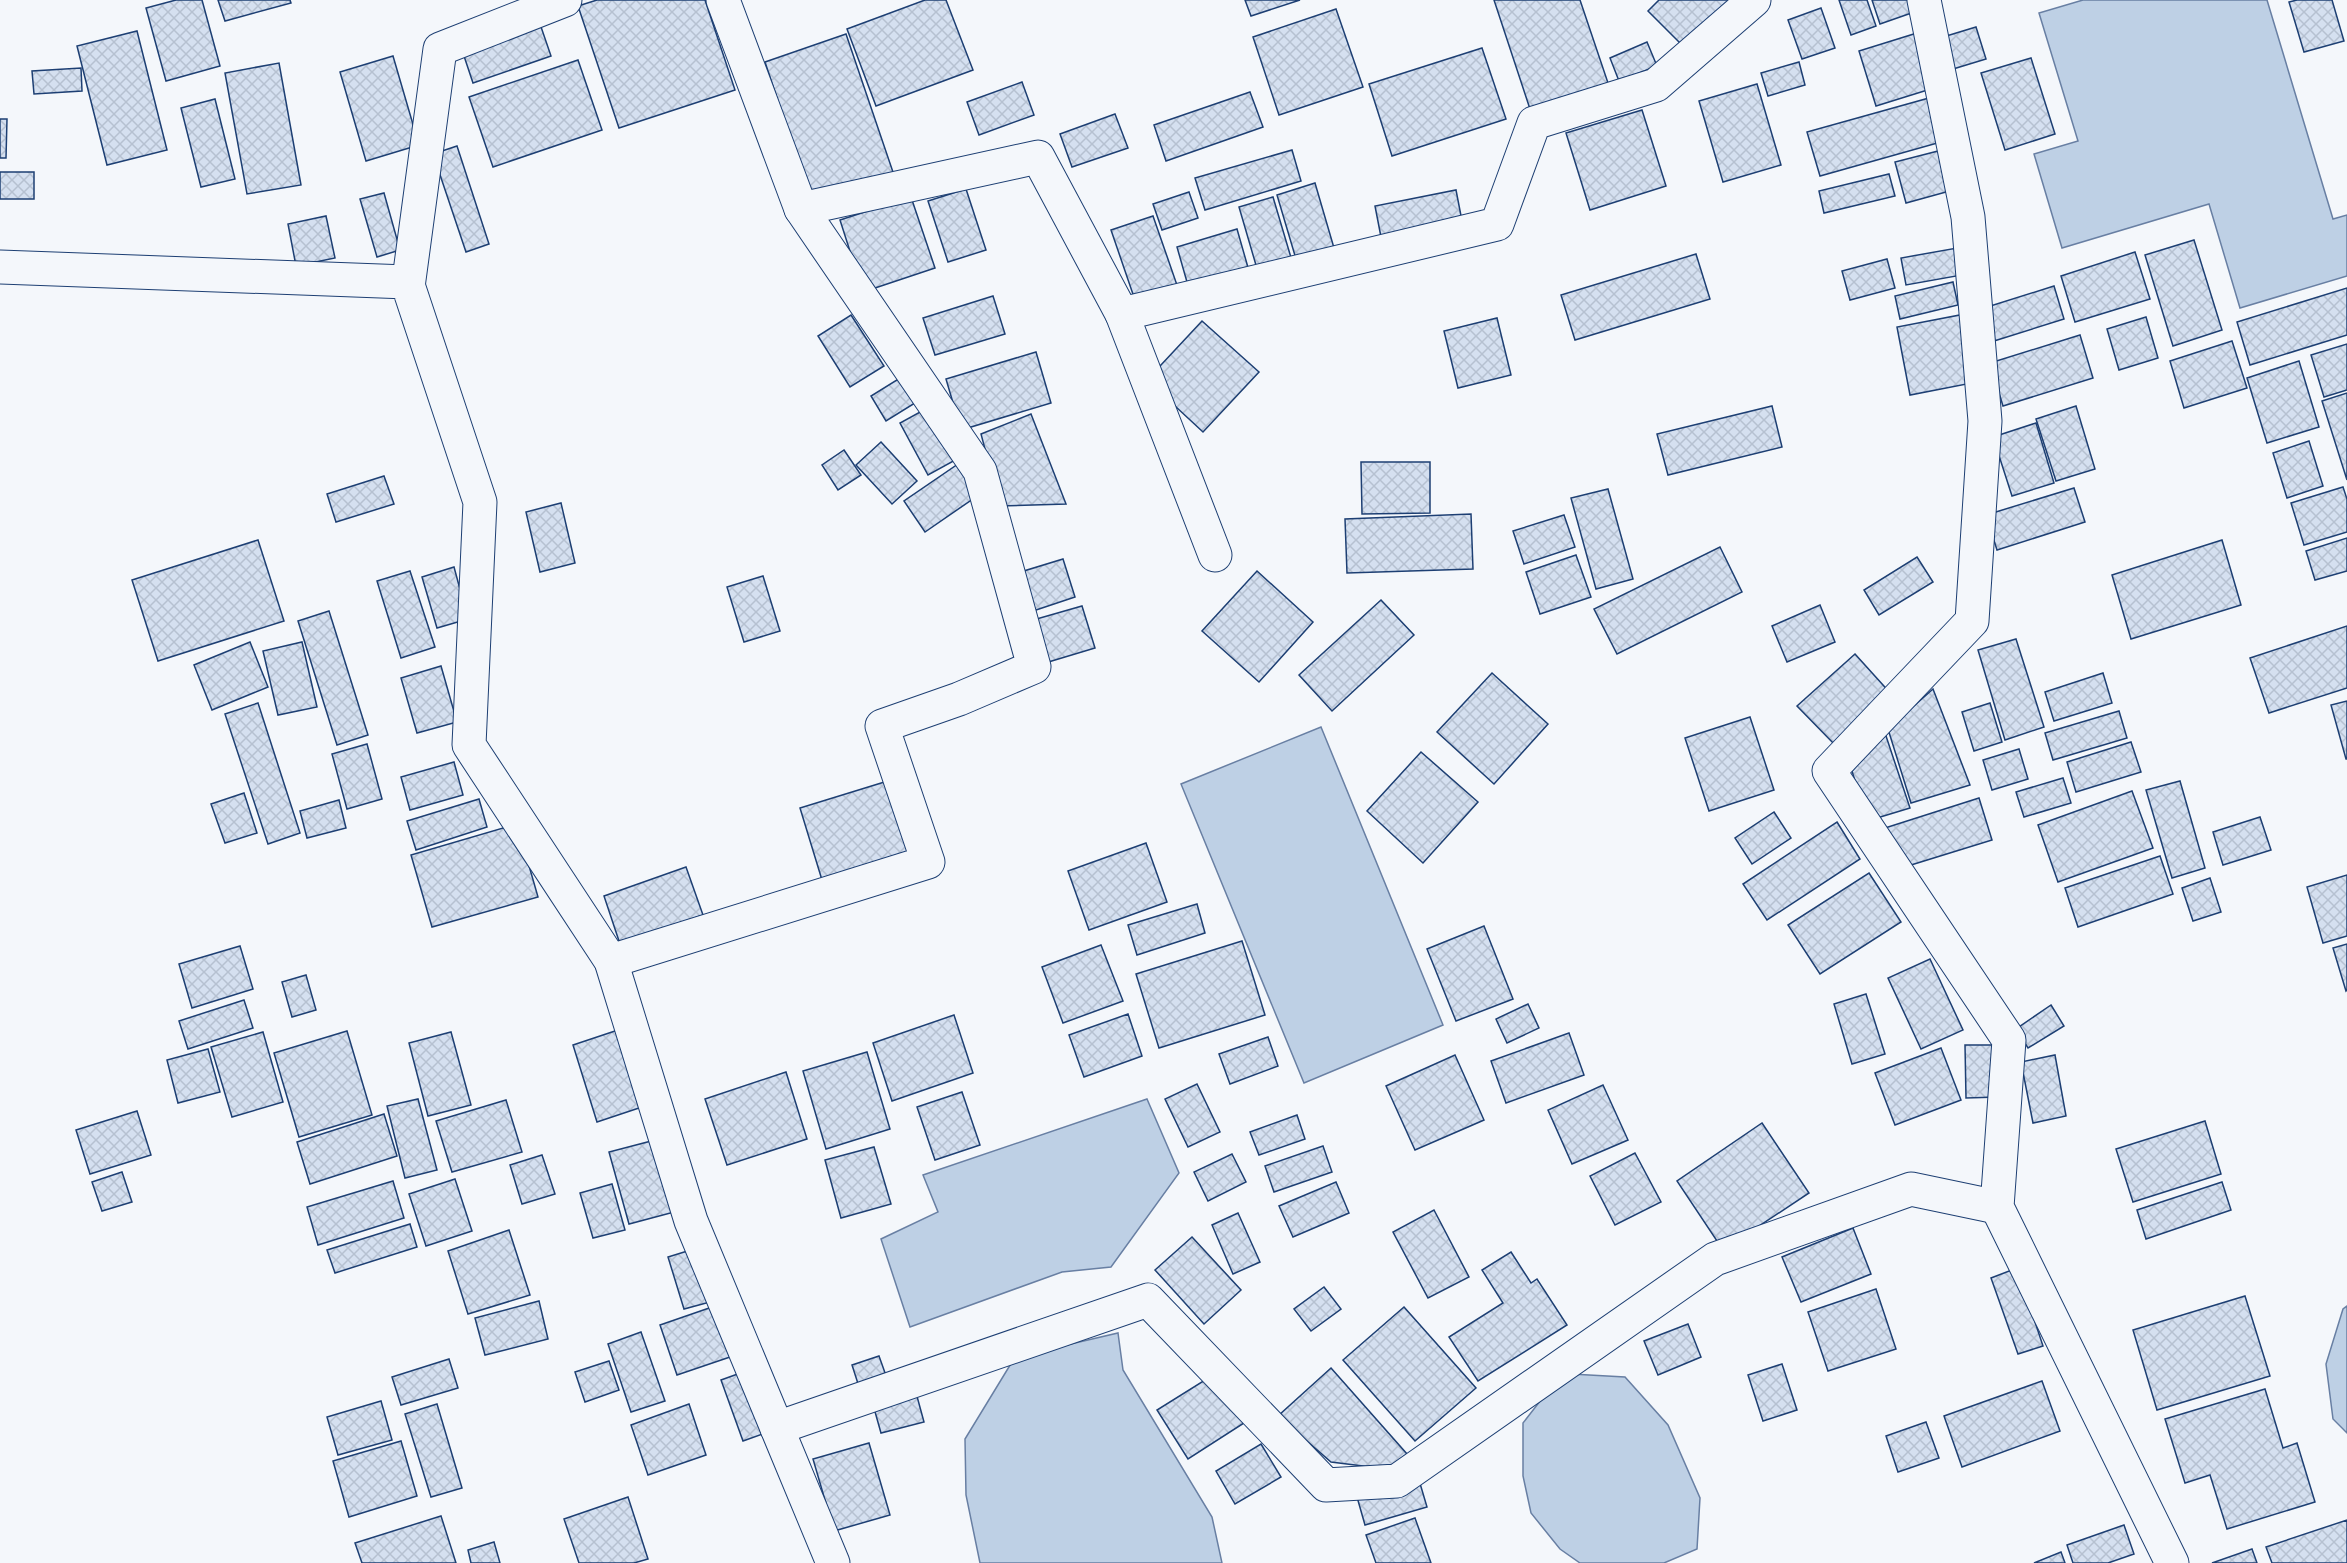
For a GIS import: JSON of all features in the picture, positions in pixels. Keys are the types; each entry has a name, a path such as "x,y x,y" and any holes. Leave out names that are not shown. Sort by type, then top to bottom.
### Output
{"street":[{"path":"408,286 440,49 565,0"},
{"path":"611,960 928,862 882,726 960,699 1034,667 980,471 801,209 723,0"},
{"path":"1122,314 1497,224 1534,123 1656,85 1754,0"},
{"path":"1924,0 1968,217 1985,421 1972,621 1830,771 2009,1040 1997,1207 2172,1563"},
{"path":"801,209 1038,157 1122,314 1215,555"},
{"path":"0,267 406,282 480,502 469,744 611,960 691,1221 833,1563"},
{"path":"777,1428 1148,1300 1326,1485 1398,1481 1715,1259 1911,1189 1997,1207"}],"water":[{"path":"2083,0 2267,0 2333,219 2347,215 2347,276 2240,308 2209,204 2062,248 2034,154 2078,141 2039,13"},
{"path":"1321,727 1443,1025 1304,1083 1181,784"},
{"path":"1147,1099 1179,1173 1111,1267 1062,1272 910,1327 881,1239 938,1212 923,1175"},
{"path":"2347,1306 2347,1433 2333,1419 2326,1364 2343,1309"},
{"path":"1118,1333 1123,1370 1212,1517 1222,1563 980,1563 966,1495 965,1439 1015,1357"},
{"path":"1571,1374 1625,1377 1668,1425 1700,1498 1697,1549 1664,1563 1580,1563 1560,1549 1531,1513 1523,1476 1523,1423 1544,1396"}],"building":[{"path":"176,0 202,0 220,66 166,81 146,8"},
{"path":"218,0 290,0 291,3 225,21"},
{"path":"597,0 705,0 735,90 619,128 578,6"},
{"path":"925,0 946,0 973,70 876,106 847,29"},
{"path":"1245,0 1300,0 1251,16"},
{"path":"1494,0 1580,0 1608,83 1530,109"},
{"path":"1659,0 1736,0 1686,49 1648,11"},
{"path":"1839,0 1867,0 1876,26 1851,35"},
{"path":"1872,0 1916,0 1920,10 1880,24"},
{"path":"2332,0 2344,41 2304,52 2289,2"},
{"path":"1821,8 1835,48 1802,59 1788,20"},
{"path":"1336,9 1363,87 1279,115 1253,37"},
{"path":"539,21 551,56 473,83 461,47"},
{"path":"1976,27 1986,59 1953,69 1943,37"},
{"path":"137,31 167,150 107,165 77,46"},
{"path":"1917,33 1934,88 1876,106 1859,51"},
{"path":"846,34 895,178 813,206 765,62"},
{"path":"1647,42 1657,66 1619,81 1610,58"},
{"path":"1482,48 1506,119 1392,156 1369,84"},
{"path":"393,56 419,145 366,161 340,72"},
{"path":"2031,58 2055,134 2005,150 1981,73"},
{"path":"578,60 602,130 493,167 469,97"},
{"path":"1799,62 1805,85 1768,96 1761,73"},
{"path":"279,63 301,185 247,194 225,73"},
{"path":"81,68 82,91 34,94 32,71"},
{"path":"1022,82 1034,115 979,135 967,102"},
{"path":"1757,84 1781,165 1723,182 1699,101"},
{"path":"1250,92 1263,127 1166,161 1154,125"},
{"path":"1929,98 1941,142 1820,176 1807,132"},
{"path":"215,99 235,179 201,187 181,108"},
{"path":"1642,110 1666,186 1590,210 1566,133"},
{"path":"1115,114 1128,148 1072,167 1060,134"},
{"path":"0,119 7,119 6,158 0,158"},
{"path":"457,146 489,244 466,252 433,154"},
{"path":"1946,149 1957,189 1906,203 1895,162"},
{"path":"1292,150 1301,181 1205,210 1195,178"},
{"path":"0,172 34,172 34,199 0,199"},
{"path":"1889,174 1895,196 1824,213 1819,191"},
{"path":"1315,183 1334,248 1296,259 1277,195"},
{"path":"966,189 986,250 948,262 928,201"},
{"path":"1456,190 1462,221 1381,237 1375,206"},
{"path":"1189,192 1198,218 1162,230 1153,204"},
{"path":"384,193 400,250 377,257 360,199"},
{"path":"911,197 935,268 863,292 840,220"},
{"path":"1273,197 1292,261 1258,272 1239,207"},
{"path":"326,216 335,258 296,266 288,224"},
{"path":"1153,216 1178,288 1136,303 1111,230"},
{"path":"1237,229 1249,271 1189,289 1177,247"},
{"path":"2194,240 2222,330 2173,346 2145,255"},
{"path":"1957,248 1962,275 1906,285 1901,258"},
{"path":"2135,252 2150,299 2075,322 2061,276"},
{"path":"1696,254 1710,299 1575,340 1561,295"},
{"path":"1887,259 1895,288 1850,300 1842,271"},
{"path":"1953,282 1958,305 1900,319 1895,296"},
{"path":"2054,286 2064,319 1994,341 1984,308"},
{"path":"2347,288 2347,335 2250,365 2237,322"},
{"path":"993,296 1005,334 935,355 923,318"},
{"path":"851,315 884,366 850,387 818,336"},
{"path":"1960,315 1972,383 1910,395 1897,327"},
{"path":"2146,317 2158,358 2119,370 2107,329"},
{"path":"1497,318 1511,375 1458,388 1444,331"},
{"path":"1202,321 1259,372 1203,432 1147,380"},
{"path":"2080,335 2093,378 2003,406 1990,363"},
{"path":"2232,341 2247,388 2184,408 2170,361"},
{"path":"2347,344 2347,390 2324,397 2311,355"},
{"path":"1036,352 1051,403 961,430 946,379"},
{"path":"2299,361 2319,427 2267,443 2247,378"},
{"path":"900,378 915,403 886,421 871,396"},
{"path":"2347,393 2347,480 2322,401"},
{"path":"931,406 959,458 928,475 900,423"},
{"path":"1772,406 1782,447 1668,475 1657,434"},
{"path":"2076,406 2095,469 2056,481 2036,419"},
{"path":"1031,414 1066,504 1000,506 981,434"},
{"path":"2036,423 2054,483 2012,496 1993,437"},
{"path":"2309,441 2323,486 2287,498 2273,453"},
{"path":"881,442 917,481 892,504 856,465"},
{"path":"844,450 861,475 838,490 822,465"},
{"path":"961,462 983,492 925,532 904,501"},
{"path":"1361,462 1430,462 1430,513 1362,514"},
{"path":"384,476 394,504 336,522 327,494"},
{"path":"2343,487 2347,499 2347,532 2304,545 2291,503"},
{"path":"2074,488 2085,522 1997,550 1986,515"},
{"path":"1608,489 1633,579 1596,589 1571,498"},
{"path":"561,503 575,563 540,572 526,512"},
{"path":"1471,514 1473,569 1347,573 1345,519"},
{"path":"1564,515 1575,547 1524,564 1513,531"},
{"path":"2347,538 2347,571 2315,580 2306,551"},
{"path":"258,540 284,621 158,661 132,580"},
{"path":"2222,540 2241,605 2131,639 2112,575"},
{"path":"1720,547 1742,592 1617,654 1594,609"},
{"path":"1576,555 1591,597 1540,614 1526,572"},
{"path":"1917,557 1933,582 1879,615 1864,590"},
{"path":"1063,559 1075,597 1027,613 1014,574"},
{"path":"454,567 468,619 437,628 422,577"},
{"path":"410,571 435,647 401,658 377,581"},
{"path":"1257,571 1313,622 1259,682 1202,631"},
{"path":"763,576 780,631 744,642 727,587"},
{"path":"1381,600 1414,635 1332,711 1299,675"},
{"path":"1820,605 1835,642 1787,662 1772,626"},
{"path":"1082,606 1095,648 1045,663 1033,620"},
{"path":"329,611 368,735 337,745 298,621"},
{"path":"2347,626 2347,688 2269,713 2250,658"},
{"path":"2016,639 2044,727 2005,740 1978,650"},
{"path":"250,642 268,687 212,710 194,665"},
{"path":"302,642 317,707 278,715 263,651"},
{"path":"1855,654 1892,695 1836,746 1797,706"},
{"path":"441,666 457,722 417,733 401,678"},
{"path":"1492,673 1548,724 1494,784 1437,732"},
{"path":"2103,673 2112,703 2054,721 2045,692"},
{"path":"1933,689 1970,785 1911,803 1888,729"},
{"path":"2347,701 2347,759 2346,759 2331,705"},
{"path":"258,703 300,833 268,844 225,714"},
{"path":"1990,703 2002,742 1974,751 1962,712"},
{"path":"2119,711 2127,738 2053,760 2045,733"},
{"path":"1750,717 1774,790 1709,811 1685,738"},
{"path":"1885,733 1910,808 1867,821 1852,771"},
{"path":"2131,742 2141,772 2076,792 2067,762"},
{"path":"367,744 382,799 347,809 332,754"},
{"path":"2019,749 2028,779 1992,790 1983,760"},
{"path":"1421,752 1478,802 1423,863 1367,811"},
{"path":"454,762 463,795 410,810 401,777"},
{"path":"2063,778 2071,803 2024,817 2016,792"},
{"path":"891,780 913,852 822,880 800,808"},
{"path":"2180,781 2205,868 2172,878 2146,790"},
{"path":"2132,791 2153,848 2058,882 2038,825"},
{"path":"244,793 257,833 225,843 211,804"},
{"path":"1979,798 1992,840 1898,869 1885,828"},
{"path":"479,799 487,827 416,850 407,821"},
{"path":"339,800 346,828 307,838 300,811"},
{"path":"1774,812 1791,838 1752,864 1735,838"},
{"path":"2260,817 2271,850 2223,865 2213,832"},
{"path":"1837,822 1860,859 1767,920 1743,884"},
{"path":"517,824 538,897 432,927 411,855"},
{"path":"1146,843 1167,902 1089,930 1068,871"},
{"path":"2160,856 2173,894 2078,927 2065,888"},
{"path":"686,867 703,915 620,944 604,896"},
{"path":"1869,873 1901,922 1820,974 1788,925"},
{"path":"2347,875 2347,936 2323,943 2307,887"},
{"path":"2210,878 2221,912 2193,921 2182,888"},
{"path":"1197,904 1205,933 1137,955 1128,925"},
{"path":"1484,926 1513,999 1456,1021 1427,949"},
{"path":"1242,941 1265,1015 1159,1048 1136,974"},
{"path":"2347,944 2347,990 2346,991 2333,948"},
{"path":"1101,945 1123,1001 1063,1023 1042,967"},
{"path":"240,946 253,989 192,1008 179,964"},
{"path":"1930,959 1963,1030 1921,1049 1888,978"},
{"path":"306,975 316,1010 292,1017 282,982"},
{"path":"1866,994 1885,1054 1852,1064 1834,1004"},
{"path":"244,1000 253,1028 188,1049 179,1021"},
{"path":"1528,1004 1539,1028 1507,1043 1496,1019"},
{"path":"2051,1005 2064,1026 2028,1048 2016,1029"},
{"path":"1128,1014 1142,1056 1084,1077 1069,1035"},
{"path":"954,1015 973,1073 892,1101 873,1043"},
{"path":"627,1027 651,1104 597,1122 573,1045"},
{"path":"347,1031 372,1115 299,1137 274,1053"},
{"path":"263,1032 283,1102 232,1117 211,1047"},
{"path":"451,1032 471,1105 428,1116 409,1043"},
{"path":"1569,1033 1584,1075 1506,1103 1491,1061"},
{"path":"1268,1037 1278,1066 1230,1084 1219,1054"},
{"path":"1965,1045 1998,1045 1998,1097 1966,1098"},
{"path":"1941,1048 1961,1100 1895,1125 1875,1073"},
{"path":"208,1049 220,1092 178,1103 167,1060"},
{"path":"867,1052 890,1129 826,1149 803,1071"},
{"path":"1455,1055 1484,1120 1415,1150 1386,1086"},
{"path":"2055,1055 2066,1116 2033,1123 2021,1062"},
{"path":"786,1072 807,1139 727,1165 705,1099"},
{"path":"1197,1084 1220,1132 1188,1147 1165,1099"},
{"path":"1603,1085 1628,1140 1572,1164 1548,1110"},
{"path":"962,1092 980,1145 935,1160 917,1107"},
{"path":"418,1099 437,1170 405,1178 387,1106"},
{"path":"506,1100 522,1152 452,1172 436,1121"},
{"path":"137,1111 151,1155 90,1174 76,1130"},
{"path":"384,1114 397,1156 310,1184 297,1142"},
{"path":"1297,1115 1305,1139 1259,1155 1250,1132"},
{"path":"2205,1121 2221,1174 2133,1202 2116,1149"},
{"path":"1762,1123 1809,1193 1723,1250 1677,1181"},
{"path":"659,1139 678,1211 629,1224 609,1152"},
{"path":"1323,1146 1332,1172 1274,1192 1265,1166"},
{"path":"874,1147 891,1204 841,1218 825,1160"},
{"path":"1635,1153 1661,1202 1615,1225 1590,1176"},
{"path":"1232,1154 1246,1182 1208,1201 1194,1172"},
{"path":"542,1155 555,1194 522,1204 510,1165"},
{"path":"122,1172 132,1202 102,1211 92,1182"},
{"path":"455,1179 472,1231 426,1246 409,1194"},
{"path":"393,1181 404,1218 318,1245 307,1207"},
{"path":"1336,1182 1349,1213 1293,1237 1279,1206"},
{"path":"2222,1182 2231,1210 2146,1239 2137,1210"},
{"path":"612,1184 625,1230 593,1238 580,1193"},
{"path":"1434,1210 1469,1277 1428,1298 1393,1232"},
{"path":"1238,1213 1260,1262 1233,1274 1212,1225"},
{"path":"410,1224 417,1247 335,1273 327,1250"},
{"path":"1853,1228 1871,1274 1801,1302 1782,1257"},
{"path":"509,1230 530,1295 468,1314 448,1251"},
{"path":"1192,1237 1241,1290 1204,1324 1155,1270"},
{"path":"694,1249 710,1302 684,1309 668,1257"},
{"path":"1511,1252 1531,1283 1537,1279 1567,1325 1478,1381 1449,1337 1503,1303 1482,1270"},
{"path":"2017,1268 2043,1346 2018,1354 1991,1278"},
{"path":"1324,1287 1341,1309 1311,1331 1294,1309"},
{"path":"1876,1289 1896,1349 1828,1371 1808,1312"},
{"path":"2245,1296 2270,1376 2157,1410 2133,1330"},
{"path":"539,1301 548,1339 485,1355 475,1318"},
{"path":"715,1306 733,1356 677,1375 660,1325"},
{"path":"1404,1307 1476,1388 1415,1441 1343,1360"},
{"path":"1688,1324 1701,1357 1658,1375 1644,1341"},
{"path":"641,1332 665,1401 631,1412 608,1344"},
{"path":"879,1356 889,1384 861,1393 852,1365"},
{"path":"449,1359 458,1388 401,1405 392,1377"},
{"path":"609,1361 619,1390 585,1402 575,1372"},
{"path":"1782,1364 1797,1410 1763,1421 1748,1375"},
{"path":"1331,1368 1407,1454 1387,1469 1331,1462 1278,1416"},
{"path":"746,1371 768,1432 743,1441 721,1380"},
{"path":"1213,1375 1244,1423 1188,1459 1157,1410"},
{"path":"2042,1381 2060,1431 1962,1467 1944,1416"},
{"path":"915,1389 924,1422 881,1433 872,1401"},
{"path":"2265,1389 2283,1448 2297,1443 2315,1502 2227,1529 2210,1475 2185,1483 2165,1419"},
{"path":"381,1401 392,1440 338,1455 327,1417"},
{"path":"437,1404 462,1488 431,1497 405,1414"},
{"path":"689,1404 706,1455 648,1475 631,1425"},
{"path":"1926,1422 1939,1458 1898,1472 1886,1436"},
{"path":"401,1441 417,1496 349,1517 333,1461"},
{"path":"869,1443 890,1515 834,1531 813,1459"},
{"path":"1261,1444 1281,1477 1235,1504 1216,1471"},
{"path":"1419,1480 1427,1507 1365,1525 1357,1497"},
{"path":"628,1497 648,1559 634,1563 579,1563 564,1519"},
{"path":"441,1516 456,1563 362,1563 355,1543"},
{"path":"1415,1518 1431,1563 1376,1563 1366,1535"},
{"path":"2347,1520 2347,1563 2272,1563 2266,1547"},
{"path":"2124,1525 2134,1554 2108,1563 2073,1563 2067,1545"},
{"path":"494,1542 500,1563 471,1563 468,1550"},
{"path":"2252,1549 2257,1563 2212,1563"},
{"path":"2061,1552 2065,1563 2034,1563"}]}
